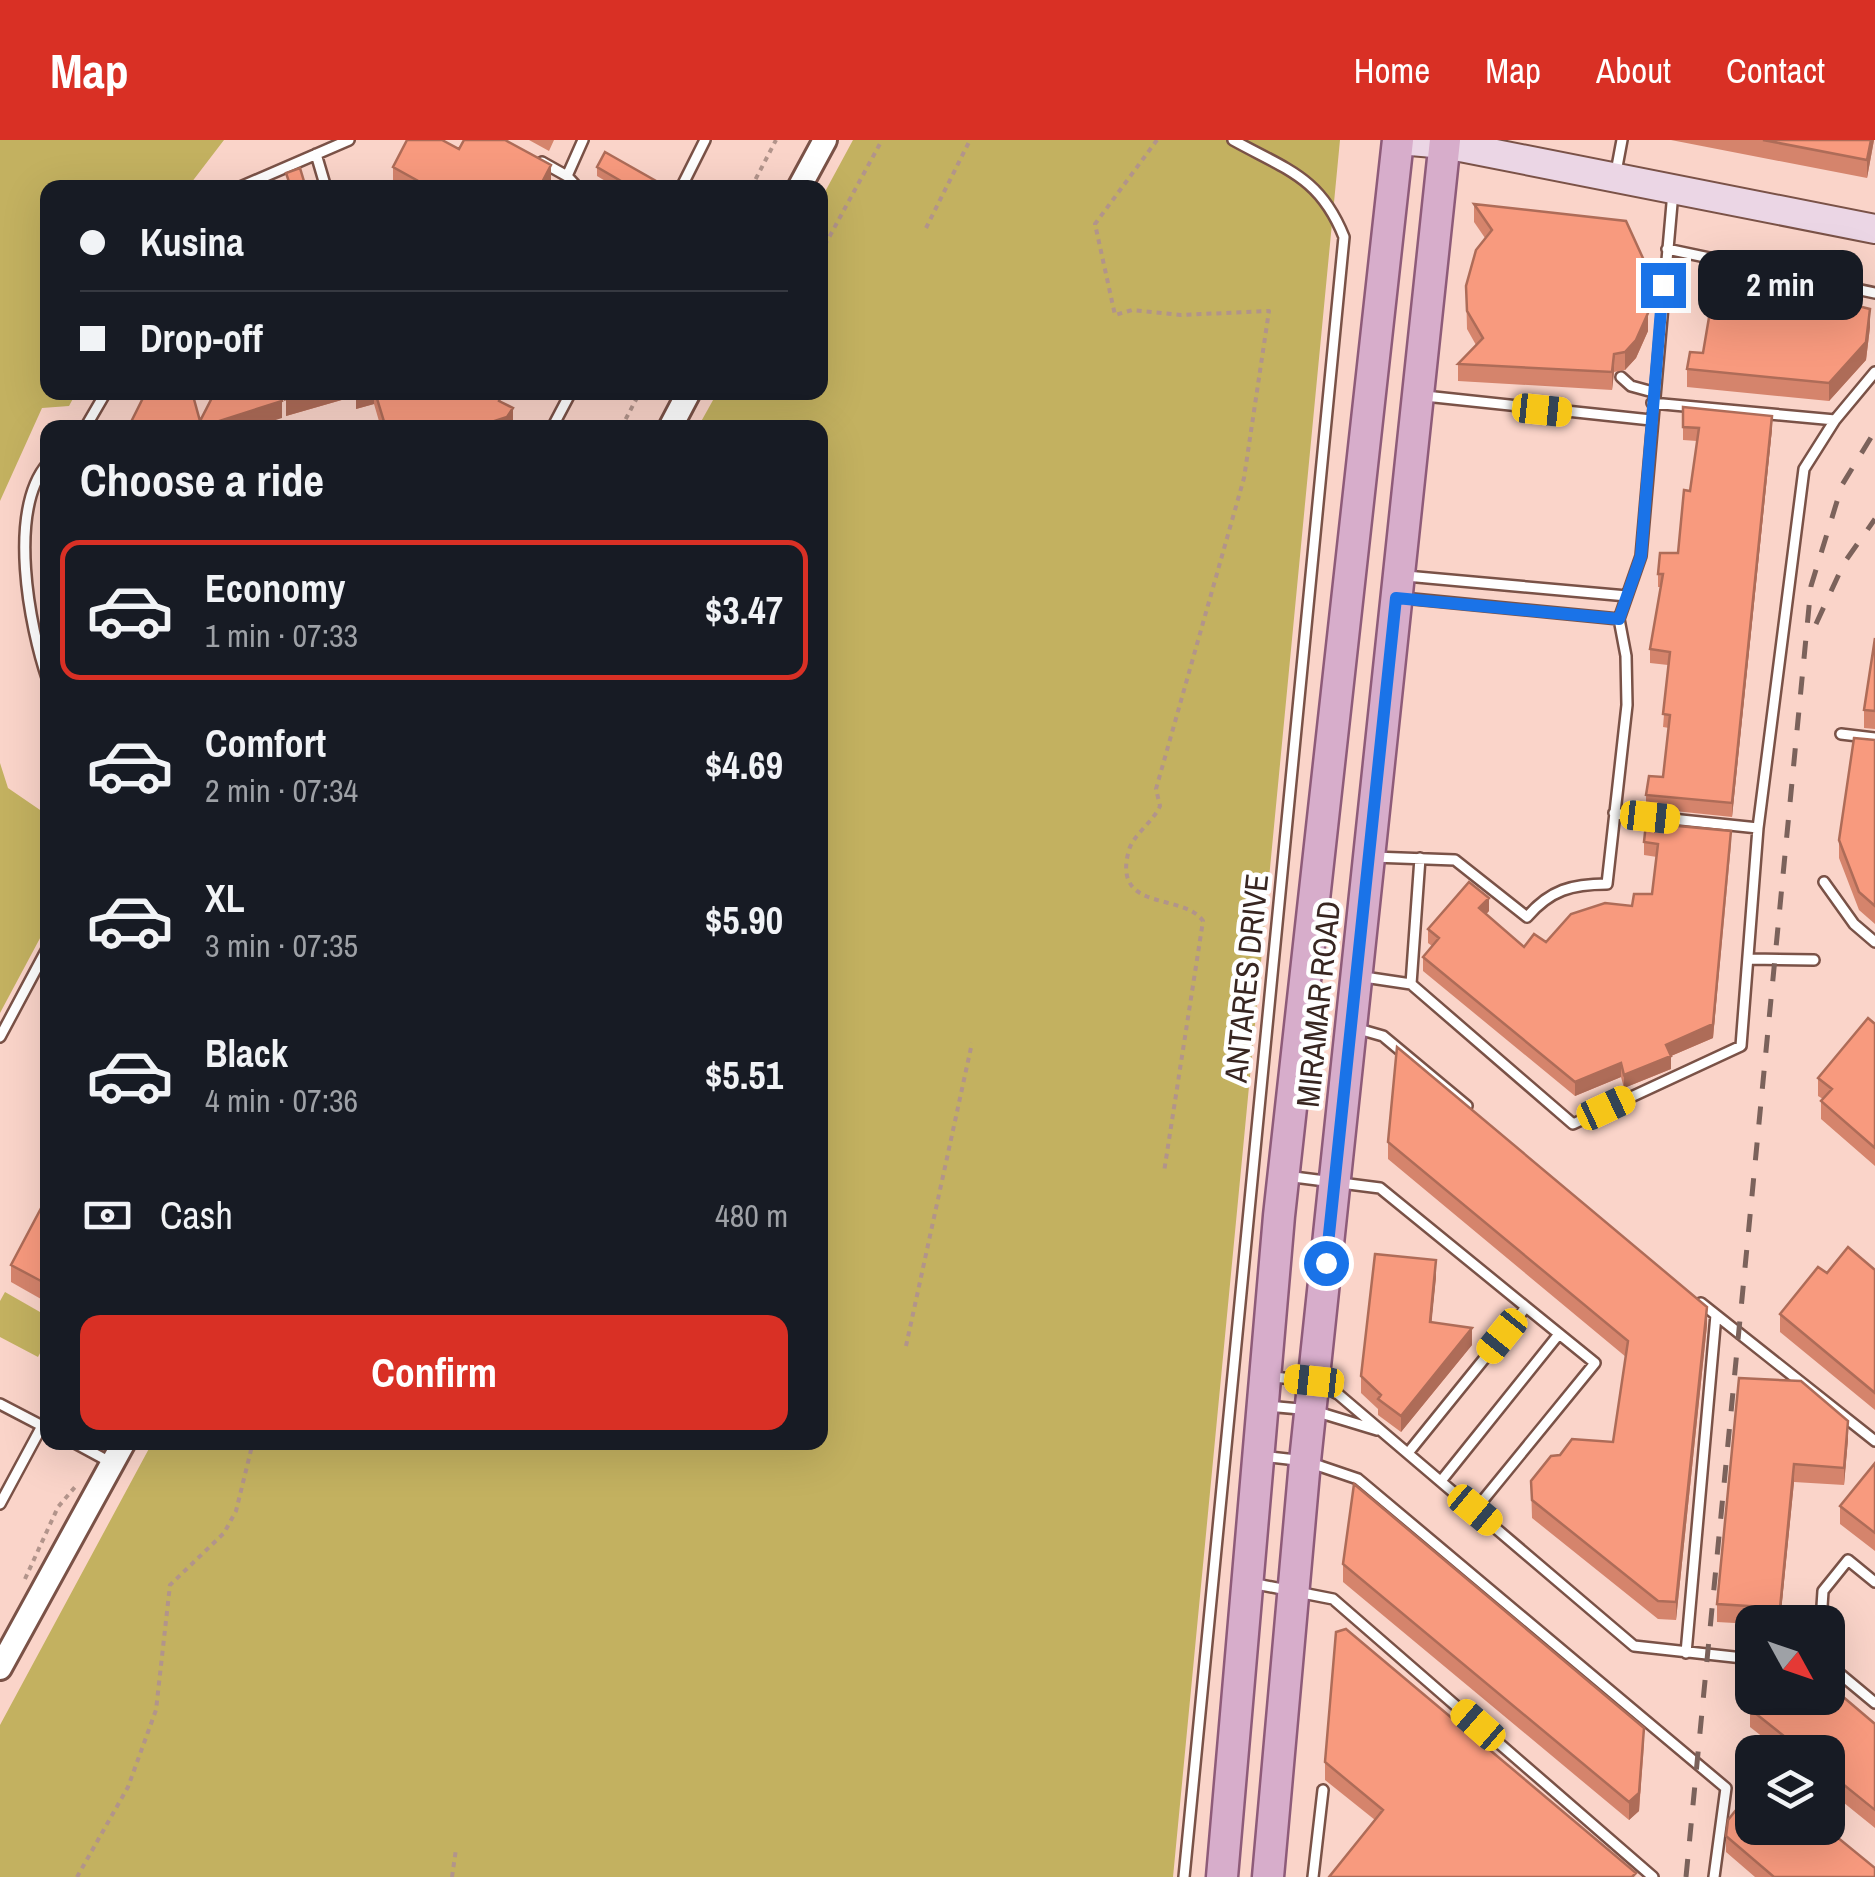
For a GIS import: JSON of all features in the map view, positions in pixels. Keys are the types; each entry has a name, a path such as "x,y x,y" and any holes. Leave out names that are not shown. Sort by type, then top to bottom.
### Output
{"main road":[{"path":"1399,140 1445,142 1875,229"},
{"name":"MIRAMAR ROAD","path":"1222,1877 1284,1176 1399,140"},
{"name":"MIRAMAR ROAD","path":"1268,1877 1305,1461 1445,142"}],"street":[{"path":"803,180 825,140"},
{"path":"0,1668 120,1450"}],"lane":[{"path":"256,180 349,140"},
{"path":"567,176 583,140"},
{"path":"685,180 705,140"},
{"name":"ANTARES DRIVE","path":"1184,1877 1344,237 1331,204 1316,186 1234,140"},
{"path":"1614,178 1622,140"},
{"path":"316,154 324,180"},
{"path":"533,158 571,180"},
{"path":"1369,856 1467,865 1527,916 1543,898 1561,889 1607,884 1627,704 1626,656 1619,619 1641,556 1673,189"},
{"path":"1666,249 1875,293"},
{"path":"1356,976 1412,984 1573,1124 1742,1046 1758,828 1804,469 1835,420 1875,372"},
{"path":"1621,376 1653,397 1835,420"},
{"path":"1418,394 1651,420"},
{"path":"40,475 28,494 24,521 40,646"},
{"path":"1398,586 1627,596"},
{"path":"1398,586 1619,619"},
{"path":"1842,734 1875,738"},
{"path":"1614,813 1758,828"},
{"path":"1412,984 1420,858"},
{"path":"1824,882 1854,924 1875,942"},
{"path":"1750,959 1814,960"},
{"path":"0,1036 40,962"},
{"path":"1351,1027 1384,1036 1474,1112"},
{"path":"1284,1176 1380,1188 1594,1363 1475,1510"},
{"path":"1686,1290 1875,1442"},
{"path":"1408,1453 1526,1307"},
{"path":"1686,1653 1716,1316"},
{"path":"1441,1481 1560,1334"},
{"path":"1265,1391 1312,1396 1338,1394 1634,1646 1735,1657"},
{"path":"1265,1391 1312,1396 1380,1431"},
{"path":"0,1404 40,1425"},
{"path":"0,1504 40,1434"},
{"path":"88,1450 113,1464"},
{"path":"1260,1455 1305,1461 1358,1479 1726,1788 1714,1877"},
{"path":"1822,1605 1822,1592 1848,1560 1875,1582"},
{"path":"1248,1583 1333,1598 1654,1877"},
{"path":"1845,1678 1875,1702"},
{"path":"1313,1877 1324,1790"}],"path":[{"path":"755,180 776,140"},
{"path":"828,239 882,140"},
{"path":"926,228 970,140"},
{"path":"1157,140 1095,224 1115,315 1132,310 1181,316 1269,310 1244,478 1156,789 1160,806 1147,830 1130,845 1126,864 1134,888 1148,900 1186,907 1204,921 1164,1172"},
{"path":"906,1346 972,1043"},
{"path":"77,1877 128,1788 156,1710 170,1585 224,1532 236,1510 251,1450"},
{"path":"452,1877 456,1849"}],"shaded area":[{"path":"0,140 224,140 193,180 40,180 40,400 72,400 69,406 42,408 0,501"},
{"path":"853,140 1340,140 1173,1877 0,1877 0,1725 148,1450 828,1450 828,420 702,420 713,400 828,400 828,186"},
{"path":"0,763 8,788 40,810 40,938 0,1013"},
{"path":"5,1292 40,1312 38,1357 0,1337 0,1301"}],"building":[{"path":"407,140 442,140 459,149 464,140 505,140 551,165 543,180 417,180 393,167"},
{"path":"1763,140 1871,140 1867,160"},
{"path":"605,152 654,180 619,180 597,167"},
{"path":"300,168 304,180 288,180 286,173"},
{"path":"1474,204 1626,221 1647,267 1648,313 1636,340 1625,352 1614,354 1612,372 1458,364 1483,338 1467,311 1466,286 1476,250 1492,230"},
{"path":"1716,276 1747,281 1746,291 1793,288 1836,301 1837,293 1853,296 1854,305 1870,309 1866,342 1829,383 1687,369 1690,352 1703,353"},
{"path":"142,400 194,400 200,420 132,420"},
{"path":"211,400 282,401 222,420 201,420"},
{"path":"377,400 499,400 513,408 507,417 498,420 384,420"},
{"path":"1683,407 1772,416 1732,803 1646,795 1649,776 1663,777 1670,715 1663,714 1670,652 1650,649 1663,574 1658,574 1660,553 1678,553 1684,490 1690,491 1699,428 1683,427"},
{"path":"1875,638 1875,711 1864,710"},
{"path":"1854,738 1875,740 1875,906 1859,892 1839,840"},
{"path":"1646,823 1731,831 1713,1024 1666,1045 1671,1056 1624,1075 1621,1063 1575,1082 1423,957 1439,938 1428,929 1469,882 1489,898 1479,908 1524,947 1534,934 1546,942 1571,914 1605,903 1632,906 1634,894 1652,894 1658,844 1644,842"},
{"path":"1868,1018 1875,1024 1875,1148 1821,1101 1832,1089 1818,1078"},
{"path":"1397,1047 1707,1307 1676,1602 1658,1601 1532,1500 1531,1481 1551,1456 1560,1455 1572,1439 1613,1442 1628,1341 1388,1142"},
{"path":"40,1210 40,1280 11,1265"},
{"path":"1848,1247 1875,1270 1875,1393 1780,1314 1818,1267 1827,1273"},
{"path":"1375,1254 1436,1260 1430,1322 1472,1328 1401,1416 1378,1399 1381,1395 1361,1376"},
{"path":"1739,1378 1801,1381 1848,1421 1844,1468 1794,1464 1780,1605 1717,1604"},
{"path":"1875,1463 1875,1533 1840,1506"},
{"path":"1354,1484 1644,1728 1639,1793 1629,1802 1343,1564"},
{"path":"1346,1629 1636,1873 1632,1877 1329,1877 1383,1810 1325,1762 1336,1632"},
{"path":"1845,1698 1875,1724 1875,1810 1845,1786 1845,1735 1783,1735 1758,1715 1845,1715"},
{"path":"1735,1811 1735,1844 1726,1836 1728,1820"},
{"path":"1845,1844 1875,1868 1875,1877 1774,1877 1737,1845"}],"railway":[{"path":"1686,1877 1811,586 1842,485 1875,431"},
{"path":"1816,624 1844,563 1875,519"}],"route":[{"path":"1326,1263 1396,598 1619,619 1641,556 1663,285"}]}
